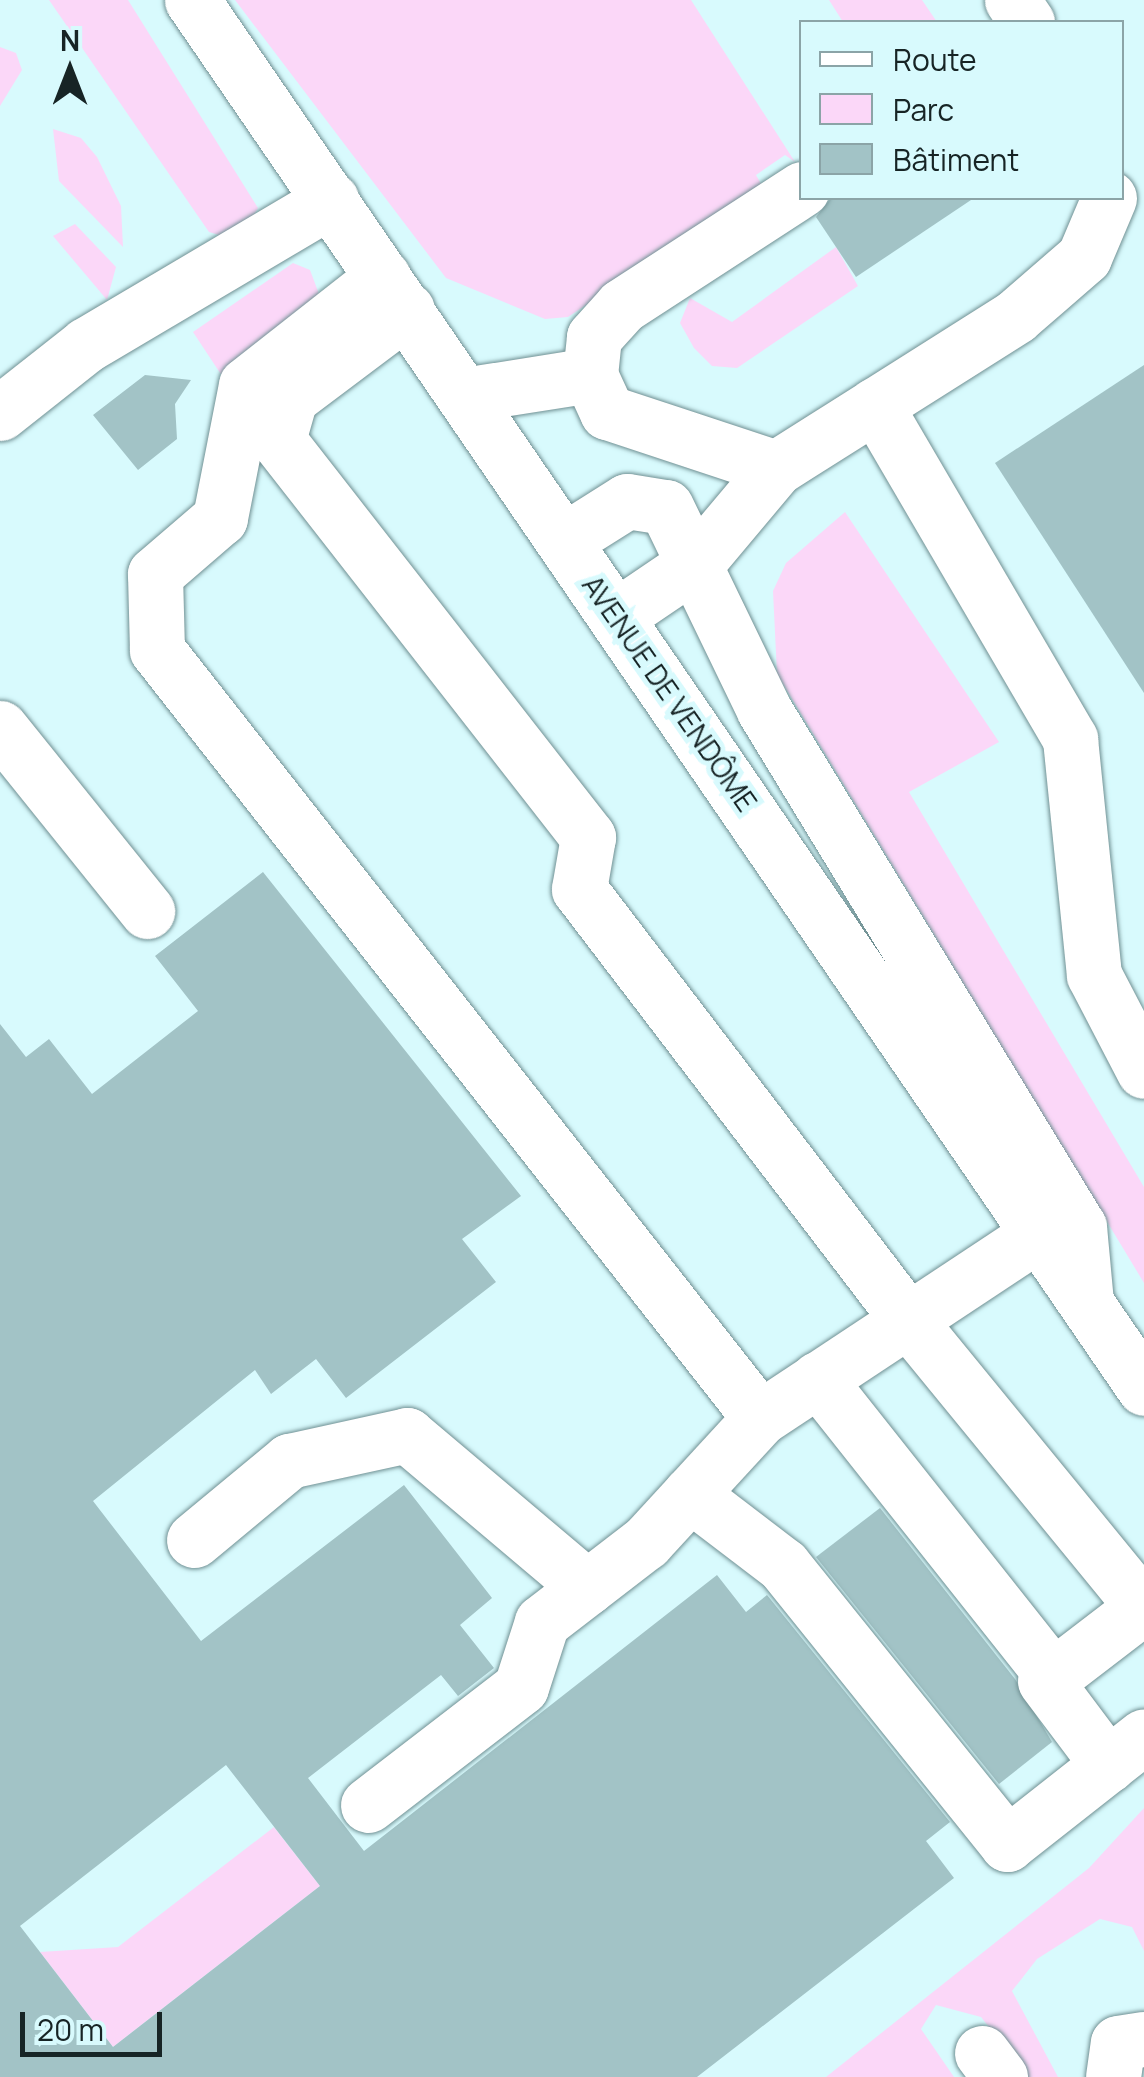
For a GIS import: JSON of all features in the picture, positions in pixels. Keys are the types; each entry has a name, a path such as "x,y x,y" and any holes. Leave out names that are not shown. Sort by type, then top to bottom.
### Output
{"main road":[{"name":"AVENUE DE VENDÔME","path":"192,0 1144,1388"},
{"path":"776,468 607,412 590,375 594,337 622,306 799,191"},
{"path":"0,413 86,345 331,200"},
{"path":"617,616 698,561 776,468 1016,316 1084,257 1108,200"},
{"path":"395,294 290,398 278,440 588,836 579,889 908,1320 1143,1607 1044,1681 1126,1750 1008,1844 784,1565 690,1494"},
{"path":"395,294 246,385 220,518 154,574 157,650 760,1418"},
{"path":"464,396 590,375"},
{"path":"876,405 1070,738 1094,975 1144,1071"},
{"path":"226,490 286,450"},
{"path":"565,540 627,501 666,507 698,561 764,710 1079,1227 1086,1302"},
{"path":"0,728 147,910"},
{"path":"368,1806 521,1687 542,1622 690,1494 760,1418 1040,1233"},
{"path":"818,1379 1053,1676"},
{"path":"194,1540 289,1461 406,1435 588,1586"},
{"path":"1113,2077 1118,2043 1144,2040"}],"green space":[{"path":"49,0 128,0 258,208 246,229 229,238 209,232"},
{"path":"235,0 691,0 795,162 785,155 756,175 763,187 568,317 545,319 446,278"},
{"path":"829,0 922,0 936,20 842,20"},
{"path":"0,47 16,53 22,70 0,106"},
{"path":"53,129 81,138 97,157 121,206 123,247 59,181"},
{"path":"75,224 116,267 107,300 53,236"},
{"path":"836,247 858,286 737,368 712,366 694,348 680,323 690,298 732,322"},
{"path":"293,263 310,270 319,294 226,382 193,332"},
{"path":"845,512 999,742 909,792 1144,1187 1144,1283 777,674 773,591 786,563"},
{"path":"1144,1808 1144,1951 1132,1927 1100,1919 1037,1959 1012,1991 1058,2077 1029,2077 981,2017 936,2005 921,2029 954,2077 826,2077 1089,1868"},
{"path":"274,1827 320,1886 113,2047 40,1952 118,1947"}],"building":[{"path":"829,200 971,200 856,277 816,217"},
{"path":"1144,365 1144,693 995,463"},
{"path":"145,375 191,380 175,404 177,439 138,470 93,415"},
{"path":"263,872 521,1196 462,1239 496,1282 346,1398 316,1359 271,1394 255,1370 93,1501 201,1641 404,1485 492,1598 460,1625 494,1668 458,1696 441,1675 308,1778 364,1851 717,1575 746,1612 767,1595 950,1822 926,1841 954,1878 697,2077 0,2077 0,1024 26,1057 49,1039 92,1094 198,1011 155,956","holes":["226,1765 320,1886 113,2047 20,1926"]},
{"path":"880,1508 1015,1679 1052,1742 999,1784 816,1557"}]}
